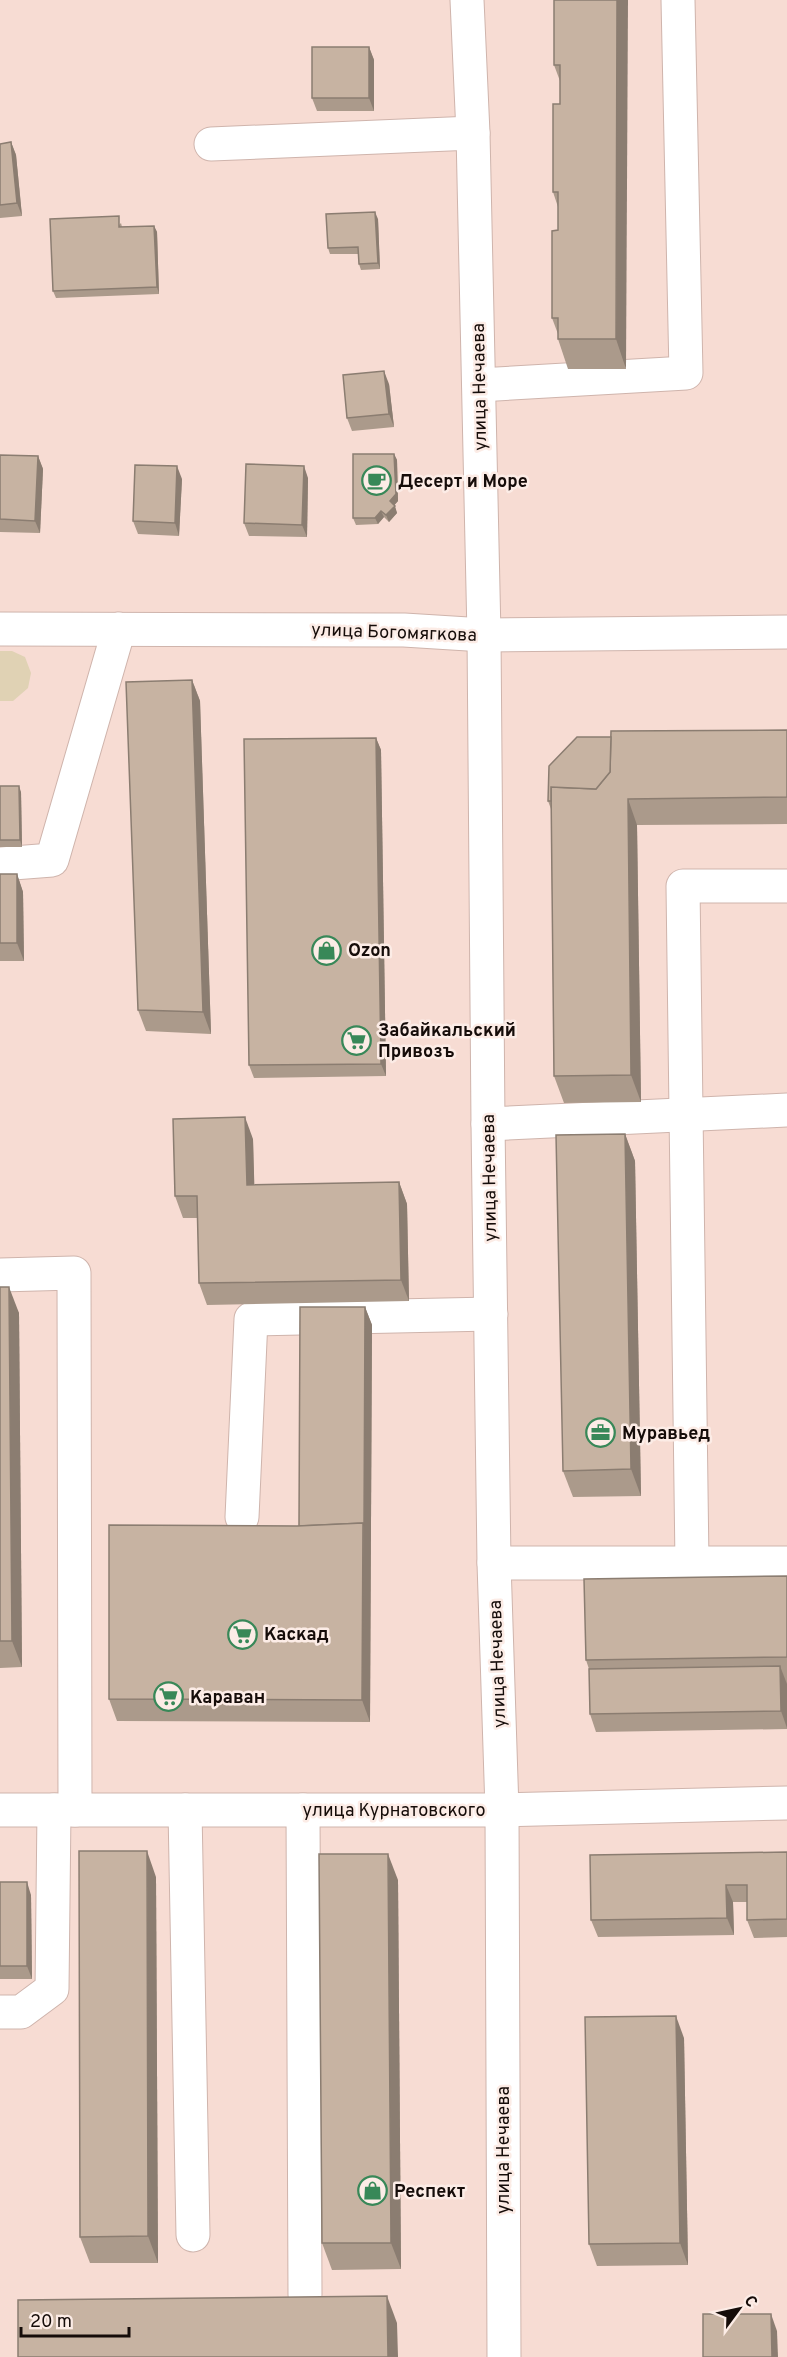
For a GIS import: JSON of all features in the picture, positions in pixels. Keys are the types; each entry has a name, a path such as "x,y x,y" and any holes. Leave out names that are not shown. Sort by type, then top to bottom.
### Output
{"street":[{"name":"улица Нечаева","path":"467,0 474,134 484,635 494,1563 502,1810 504,2357"},
{"path":"479,385 686,373 678,0"},
{"path":"211,144 474,134"},
{"name":"улица Богомягкова","path":"0,629 404,630 484,635 787,632"},
{"path":"0,864 52,860 119,629"},
{"path":"692,1563 683,886 787,886"},
{"path":"488,1124 787,1110"},
{"path":"0,1275 74,1273 65,1810 52,1989 21,2012 0,2012"},
{"path":"242,1517 251,1319 491,1314"},
{"path":"494,1563 787,1563"},
{"name":"улица Курнатовского","path":"0,1810 502,1810 787,1803"},
{"path":"185,1810 193,2235"},
{"path":"303,1810 305,2295"}],"shaded area":[{"path":"0,651 12,651 25,657 31,673 28,688 13,701 0,701"}],"building":[{"path":"554,0 617,0 616,339 558,339 558,318 552,318 552,231 558,230 558,192 553,192 553,104 560,104 560,65 554,65"},
{"path":"312,47 369,47 369,98 312,98"},
{"path":"11,142 17,203 0,205 0,144"},
{"path":"375,212 378,263 359,264 358,247 328,248 326,214"},
{"path":"119,216 119,227 154,226 157,287 53,291 50,219"},
{"path":"384,371 389,414 347,418 343,375"},
{"name":"Десерт и Море","path":"353,454 394,454 396,494 390,501 395,506 386,515 381,511 375,518 353,518"},
{"path":"0,455 38,456 35,521 0,519"},
{"path":"246,464 304,466 302,525 244,523"},
{"path":"135,465 177,466 175,523 133,521"},
{"path":"192,680 203,1012 138,1010 126,682"},
{"path":"787,730 787,797 628,799 631,1075 554,1076 551,787 596,789 610,772 611,731"},
{"path":"577,737 611,737 610,772 596,789 551,787 551,801 548,801 549,766"},
{"path":"376,738 381,1064 249,1065 244,739"},
{"path":"0,786 19,786 20,840 0,840"},
{"path":"0,874 17,874 17,943 0,943"},
{"path":"245,1117 247,1185 399,1182 401,1280 199,1283 197,1196 175,1196 173,1119"},
{"path":"625,1134 631,1469 563,1471 556,1135"},
{"path":"0,1287 9,1287 12,1641 0,1641"},
{"path":"300,1307 365,1307 364,1526 363,1523 299,1526"},
{"name":"Каскад","path":"363,1523 362,1700 109,1699 109,1525 297,1526"},
{"path":"787,1576 787,1657 586,1660 584,1579"},
{"path":"780,1666 781,1711 590,1714 589,1669"},
{"path":"79,1851 147,1851 148,2236 80,2237"},
{"path":"787,1852 787,1919 747,1920 747,1885 726,1885 727,1918 591,1920 590,1855"},
{"path":"319,1854 388,1854 391,2243 322,2243"},
{"path":"0,1882 27,1882 27,1966 0,1966"},
{"path":"676,2016 680,2243 589,2244 585,2017"},
{"path":"387,2296 388,2357 18,2357 18,2300"},
{"path":"703,2314 771,2314 772,2357 703,2357"}],"place":[{"name":"Десерт и Море","path":"377,481"},
{"name":"Ozon","path":"327,950"},
{"name":"Забайкальский Привозъ","path":"357,1040"},
{"name":"Муравьед","path":"601,1433"},
{"name":"Каскад","path":"243,1634"},
{"name":"Караван","path":"169,1697"},
{"name":"Респект","path":"373,2191"}]}
